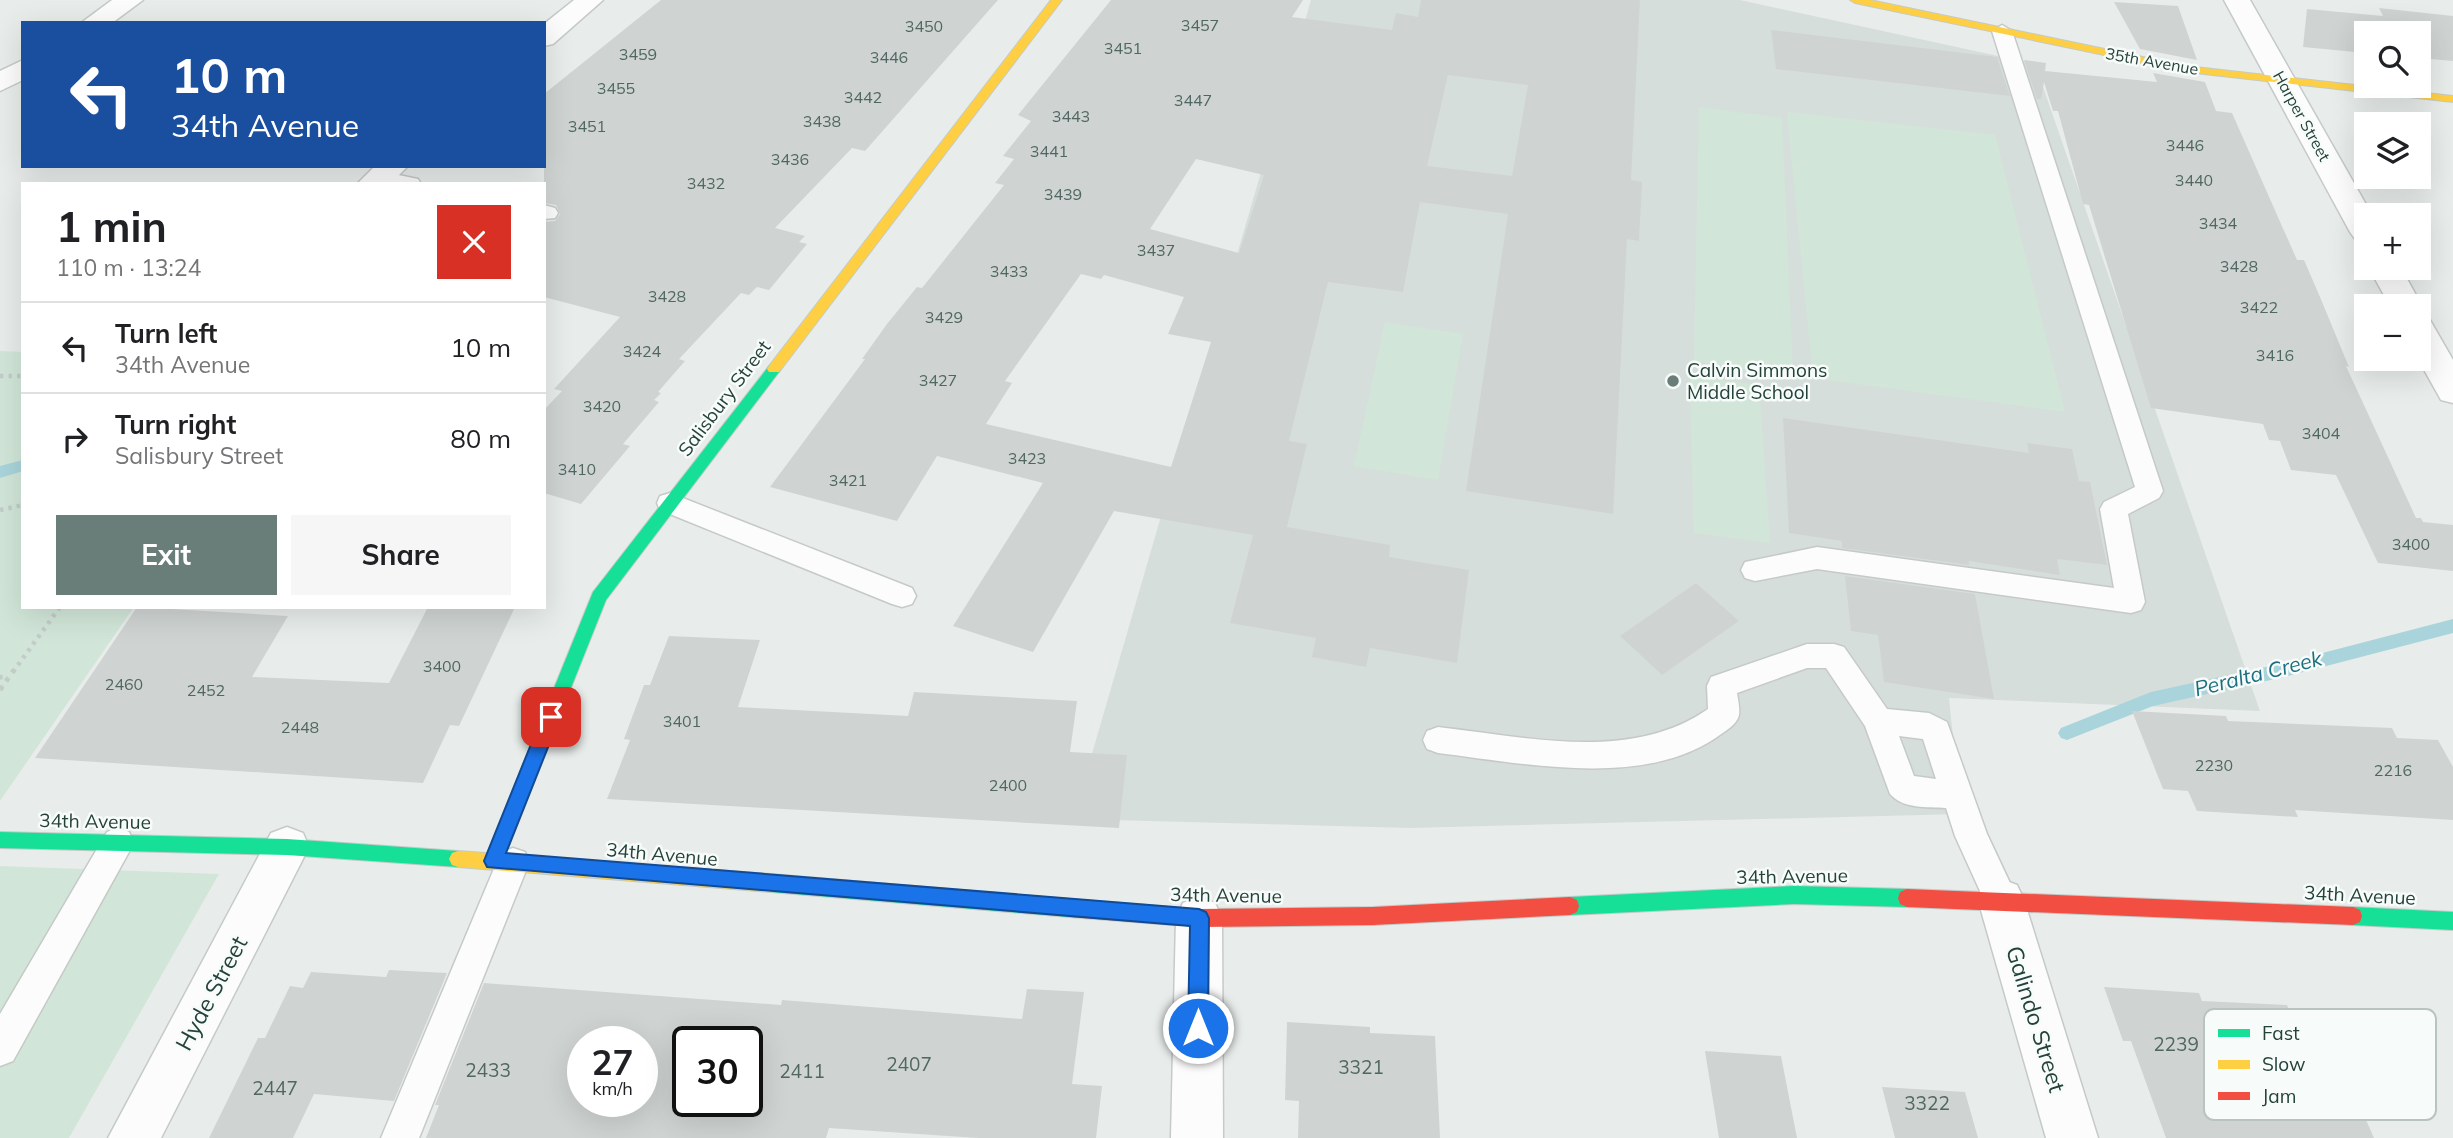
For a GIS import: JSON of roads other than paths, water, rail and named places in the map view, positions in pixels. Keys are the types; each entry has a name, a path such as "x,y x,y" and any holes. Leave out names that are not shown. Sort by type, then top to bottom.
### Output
{"street":[{"path":"97,21 130,0"},
{"path":"546,36 590,0"},
{"name":"Salisbury Street","path":"503,862 599,597 1057,0"},
{"name":"35th Avenue","path":"1855,0 2186,69 2453,99"},
{"name":"Harper Street","path":"2237,0 2354,210"},
{"path":"0,83 21,69"},
{"path":"2431,351 2453,391"},
{"name":"34th Avenue","path":"0,840 287,847 1199,918 1373,916 1794,895 2001,900 2453,920"},
{"name":"Hyde Street","path":"134,1138 287,847"},
{"name":"Galindo Street","path":"2001,900 2072,1138"},
{"path":"1197,1138 1199,918"}],"lane":[{"path":"1755,570 1818,558 2130,602 2114,509 2150,491 2002,31"},
{"path":"382,176 403,182"},
{"path":"670,503 902,596"},
{"path":"1438,740 1608,756 1670,744 1707,731 1724,715 1722,685 1807,656 1834,656 1878,720 1900,783 1907,791 1958,795"},
{"path":"1878,720 1929,726 1936,731 1971,836 2001,900"},
{"path":"0,1048 118,842"},
{"path":"400,1138 503,862"}],"waterway":[{"name":"Peralta Creek","path":"0,472 21,466"},
{"name":"Peralta Creek","path":"2067,733 2151,699 2284,670 2453,626"}],"place":[{"name":"Calvin Simmons Middle School","path":"1673,381"}]}
